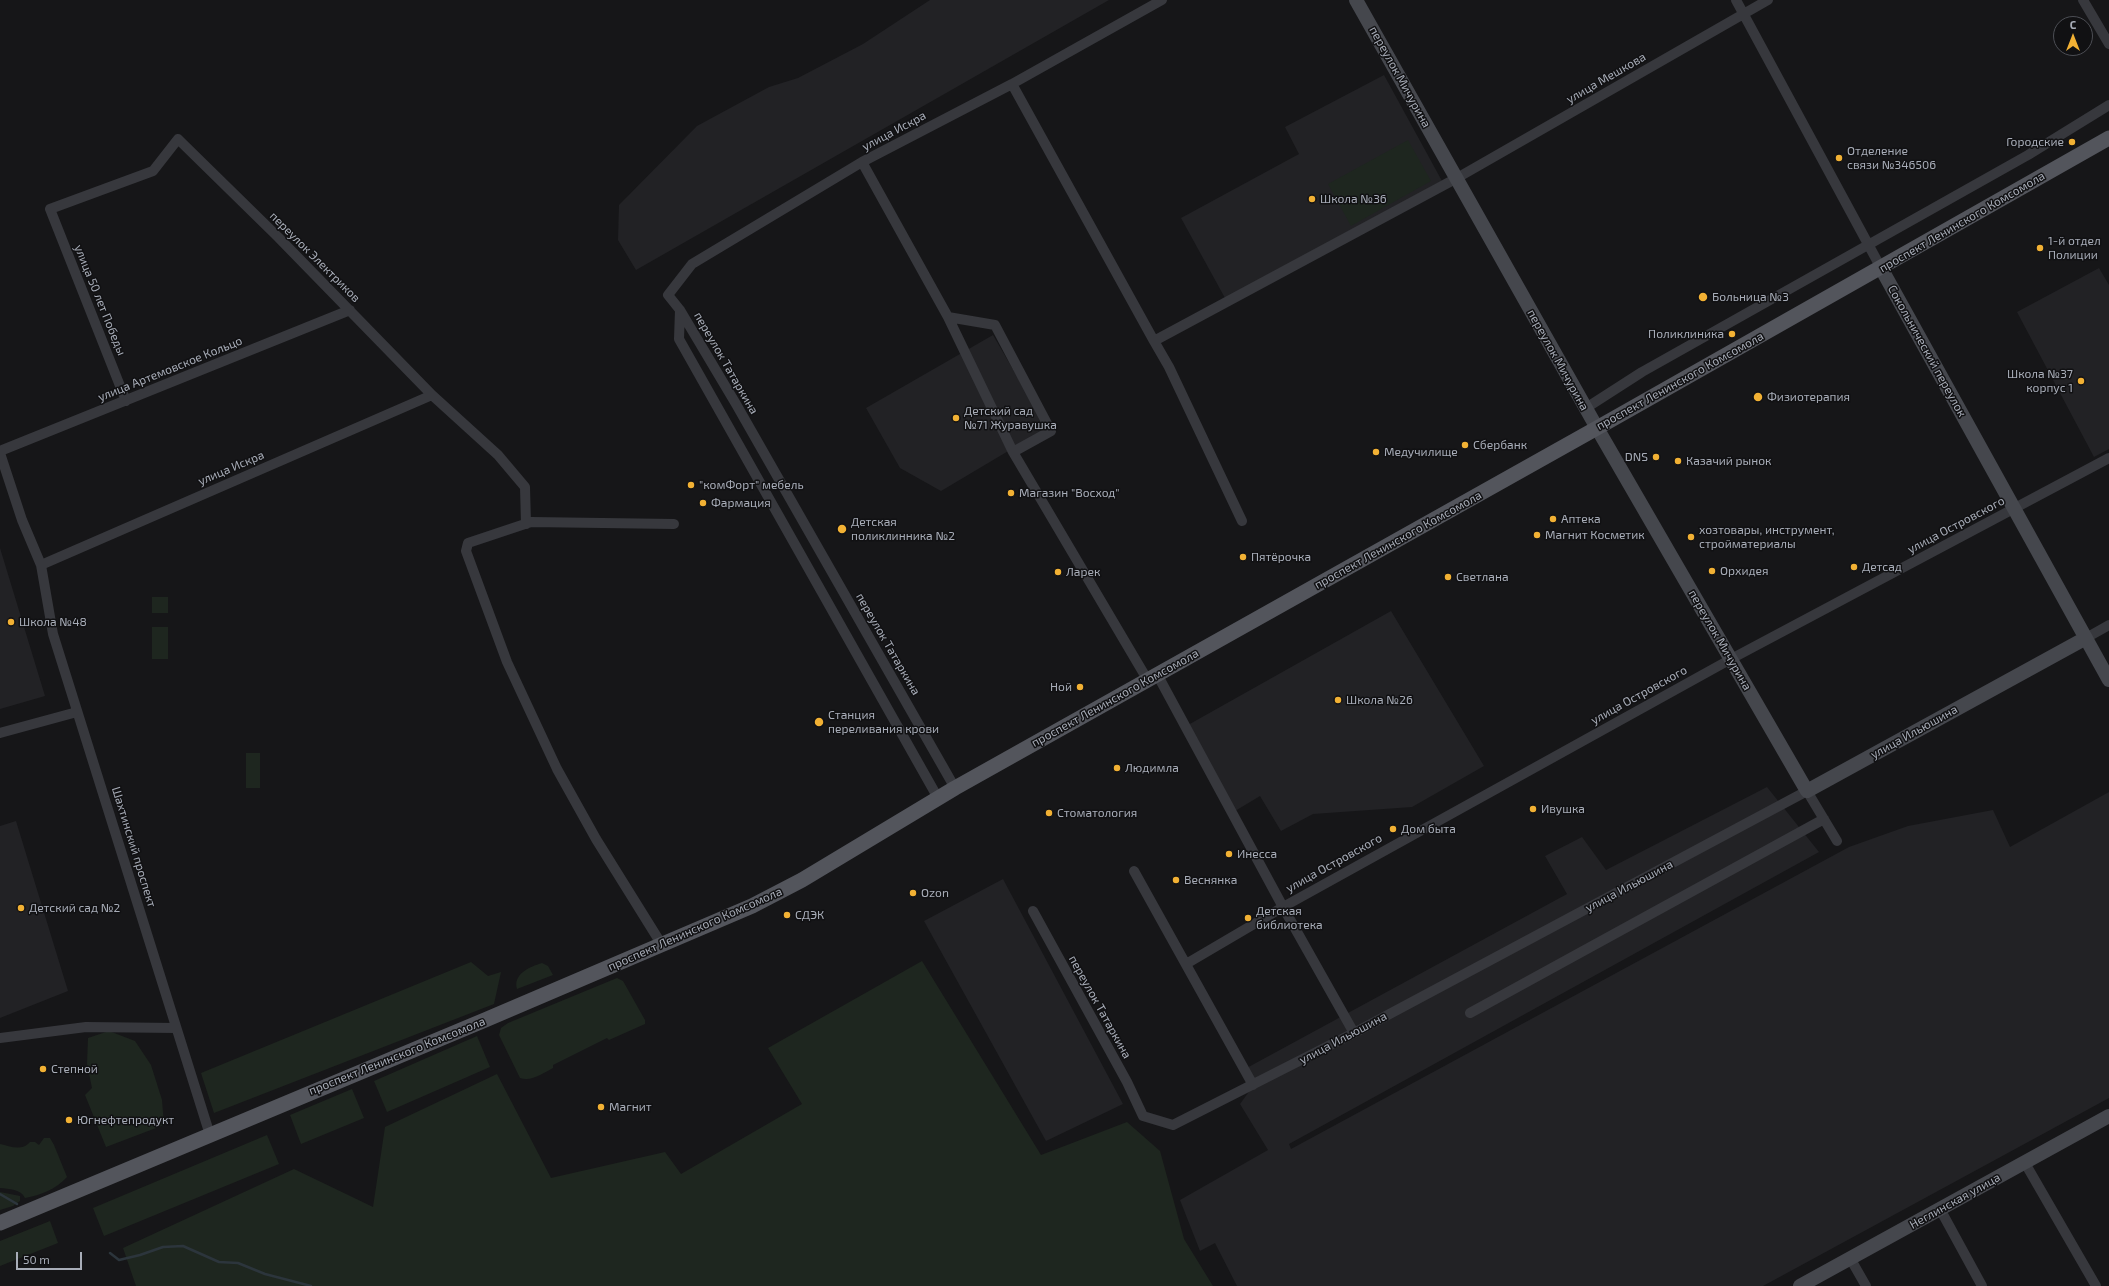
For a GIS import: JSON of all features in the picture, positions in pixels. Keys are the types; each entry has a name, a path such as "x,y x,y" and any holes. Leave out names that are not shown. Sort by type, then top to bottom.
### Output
{"main road":[{"name":"проспект Ленинского Комсомола","path":"0,1222 87,1187 752,906 802,880 955,788 1597,428 2109,138"}],"street":[{"name":"улица Искра","path":"680,310 668,295 692,264 862,162 1012,84 1162,0"},
{"name":"переулок Мичурина","path":"1356,0 1597,428 1837,841"},
{"name":"Сокольнический переулок","path":"1736,0 1881,268 2109,680"},
{"name":"улица Мешкова","path":"1154,341 1457,178 1768,0"},
{"path":"2083,0 2109,44"},
{"path":"1012,84 1169,367 1242,521"},
{"path":"1586,408 1642,372 2028,155 2109,105"},
{"name":"переулок Электриков","path":"50,209 153,171 178,139 350,310 432,395 498,455 525,487 526,524"},
{"path":"862,162 948,317 1014,452 1152,677 1354,1033"},
{"name":"улица 50 лет Победы","path":"50,209 126,401"},
{"name":"улица Артемовское Кольцо","path":"0,452 350,310"},
{"name":"переулок Татаркина","path":"680,310 736,404 955,788"},
{"name":"переулок Татаркина","path":"680,310 678,339 938,798"},
{"path":"948,317 995,325 1051,432 1014,452"},
{"name":"улица Искра","path":"41,565 432,395"},
{"name":"Шахтинский проспект","path":"0,452 22,520 41,565 53,634 210,1135"},
{"name":"улица Островского","path":"1186,964 1283,907 1731,659 2109,458"},
{"path":"662,945 596,839 557,769 508,662 468,560 466,551 468,543 531,522 674,524"},
{"name":"улица Ильюшина","path":"1142,1116 1173,1125 1354,1033 1808,791 2109,625"},
{"path":"0,733 77,712"},
{"path":"1470,1013 1824,819"},
{"path":"1134,871 1253,1084"},
{"name":"переулок Татаркина","path":"1033,911 1127,1082 1142,1116"},
{"path":"0,1038 86,1027 176,1028"},
{"name":"Неглинская улица","path":"1800,1286 2109,1116"},
{"path":"2025,1163 2096,1286"},
{"path":"1940,1209 1982,1286"},
{"path":"1850,1258 1866,1286"}],"shaded area":[{"path":"930,0 1109,0 636,270 618,240 619,205 697,126 769,87 798,78 863,44"},
{"name":"Школа №36","path":"1384,75 1442,181 1225,298 1181,218 1299,154 1285,127"},
{"path":"1408,140 1431,181 1351,226 1328,184"},
{"name":"Школа №37 корпус 1","path":"2099,268 2109,285 2109,449 2094,457 2017,312"},
{"name":"Детский сад №71 Журавушка","path":"993,335 1047,428 941,491 900,468 866,408"},
{"name":"Школа №48","path":"0,548 45,696 0,709"},
{"path":"152,597 168,597 168,613 152,613"},
{"name":"Школа №26","path":"1391,611 1484,766 1412,807 1313,814 1281,831 1260,796 1235,811 1188,725"},
{"path":"152,627 168,627 168,659 152,659"},
{"path":"246,753 260,753 260,788 246,788"},
{"path":"1767,787 1819,852 1289,1144 1291,1149 1849,847 1908,826 1993,810 2010,847 2109,792 2109,1098 1763,1286 1237,1286 1215,1243 1200,1251 1180,1200 1268,1150 1240,1104 1253,1086 1243,1070 1567,894 1545,856 1582,837 1606,870"},
{"name":"Детский сад №2","path":"16,821 68,991 0,1018 0,826"},
{"path":"1003,879 1123,1104 1046,1141 924,921"},
{"path":"922,961 1041,1155 1127,1122 1160,1151 1184,1239 1213,1286 136,1286 123,1248 294,1169 373,1207 385,1127 497,1074 551,1178 665,1152 681,1174 802,1104 768,1048"},
{"path":"471,962 488,976 501,972 494,1004 214,1113 201,1073"},
{"path":"542,963 548,966 553,975 517,989 517,979 520,975 527,969"},
{"path":"617,978 623,981 645,1020 645,1024 609,1040 607,1038 553,1065 553,1068 533,1078 520,1078 499,1035 501,1028 508,1023"},
{"path":"109,1031 135,1041 151,1065 162,1100 164,1125 106,1147 85,1095 92,1088 87,1064 88,1038"},
{"path":"477,1036 490,1067 387,1112 374,1081"},
{"path":"352,1089 364,1118 301,1144 290,1115"},
{"path":"267,1135 279,1164 104,1236 93,1208"},
{"path":"44,1138 50,1138 67,1177 48,1191 25,1198 18,1191 0,1188 0,1144 19,1148 30,1142 35,1142 39,1145"},
{"path":"0,1192 20,1196 20,1201 13,1206 0,1210"},
{"path":"50,1221 58,1243 0,1266 0,1241"}],"waterway":[{"path":"0,1194 17,1204"},
{"path":"110,1253 119,1260 163,1247 183,1246 219,1262 238,1263 265,1274 311,1286"}],"place":[{"name":"Городские","path":"2072,142"},
{"name":"Отделение связи №346506","path":"1839,158"},
{"name":"Школа №36","path":"1312,199"},
{"name":"1-й отдел Полиции","path":"2040,248"},
{"name":"Больница №3","path":"1703,297"},
{"name":"Поликлиника","path":"1732,334"},
{"name":"Школа №37 корпус 1","path":"2081,381"},
{"name":"Физиотерапия","path":"1758,397"},
{"name":"Детский сад №71 Журавушка","path":"956,418"},
{"name":"Сбербанк","path":"1465,445"},
{"name":"Медучилище","path":"1376,452"},
{"name":"DNS","path":"1656,457"},
{"name":"Казачий рынок","path":"1678,461"},
{"name":"\"комФорт\" мебель","path":"691,485"},
{"name":"Магазин \"Восход\"","path":"1011,493"},
{"name":"Фармация","path":"703,503"},
{"name":"Аптека","path":"1553,519"},
{"name":"Детская поликлинника №2","path":"842,529"},
{"name":"Магнит Косметик","path":"1537,535"},
{"name":"хозтовары, инструмент, стройматериалы","path":"1691,537"},
{"name":"Пятёрочка","path":"1243,557"},
{"name":"Детсад","path":"1854,567"},
{"name":"Орхидея","path":"1712,571"},
{"name":"Ларек","path":"1058,572"},
{"name":"Светлана","path":"1448,577"},
{"name":"Школа №48","path":"11,622"},
{"name":"Ной","path":"1080,687"},
{"name":"Школа №26","path":"1338,700"},
{"name":"Станция переливания крови","path":"819,722"},
{"name":"Людимла","path":"1117,768"},
{"name":"Ивушка","path":"1533,809"},
{"name":"Стоматология","path":"1049,813"},
{"name":"Дом быта","path":"1393,829"},
{"name":"Инесса","path":"1229,854"},
{"name":"Веснянка","path":"1176,880"},
{"name":"Ozon","path":"913,893"},
{"name":"Детский сад №2","path":"21,908"},
{"name":"СДЭК","path":"787,915"},
{"name":"Детская библиотека","path":"1248,918"},
{"name":"Степной","path":"43,1069"},
{"name":"Магнит","path":"601,1107"},
{"name":"Югнефтепродукт","path":"69,1120"}]}
